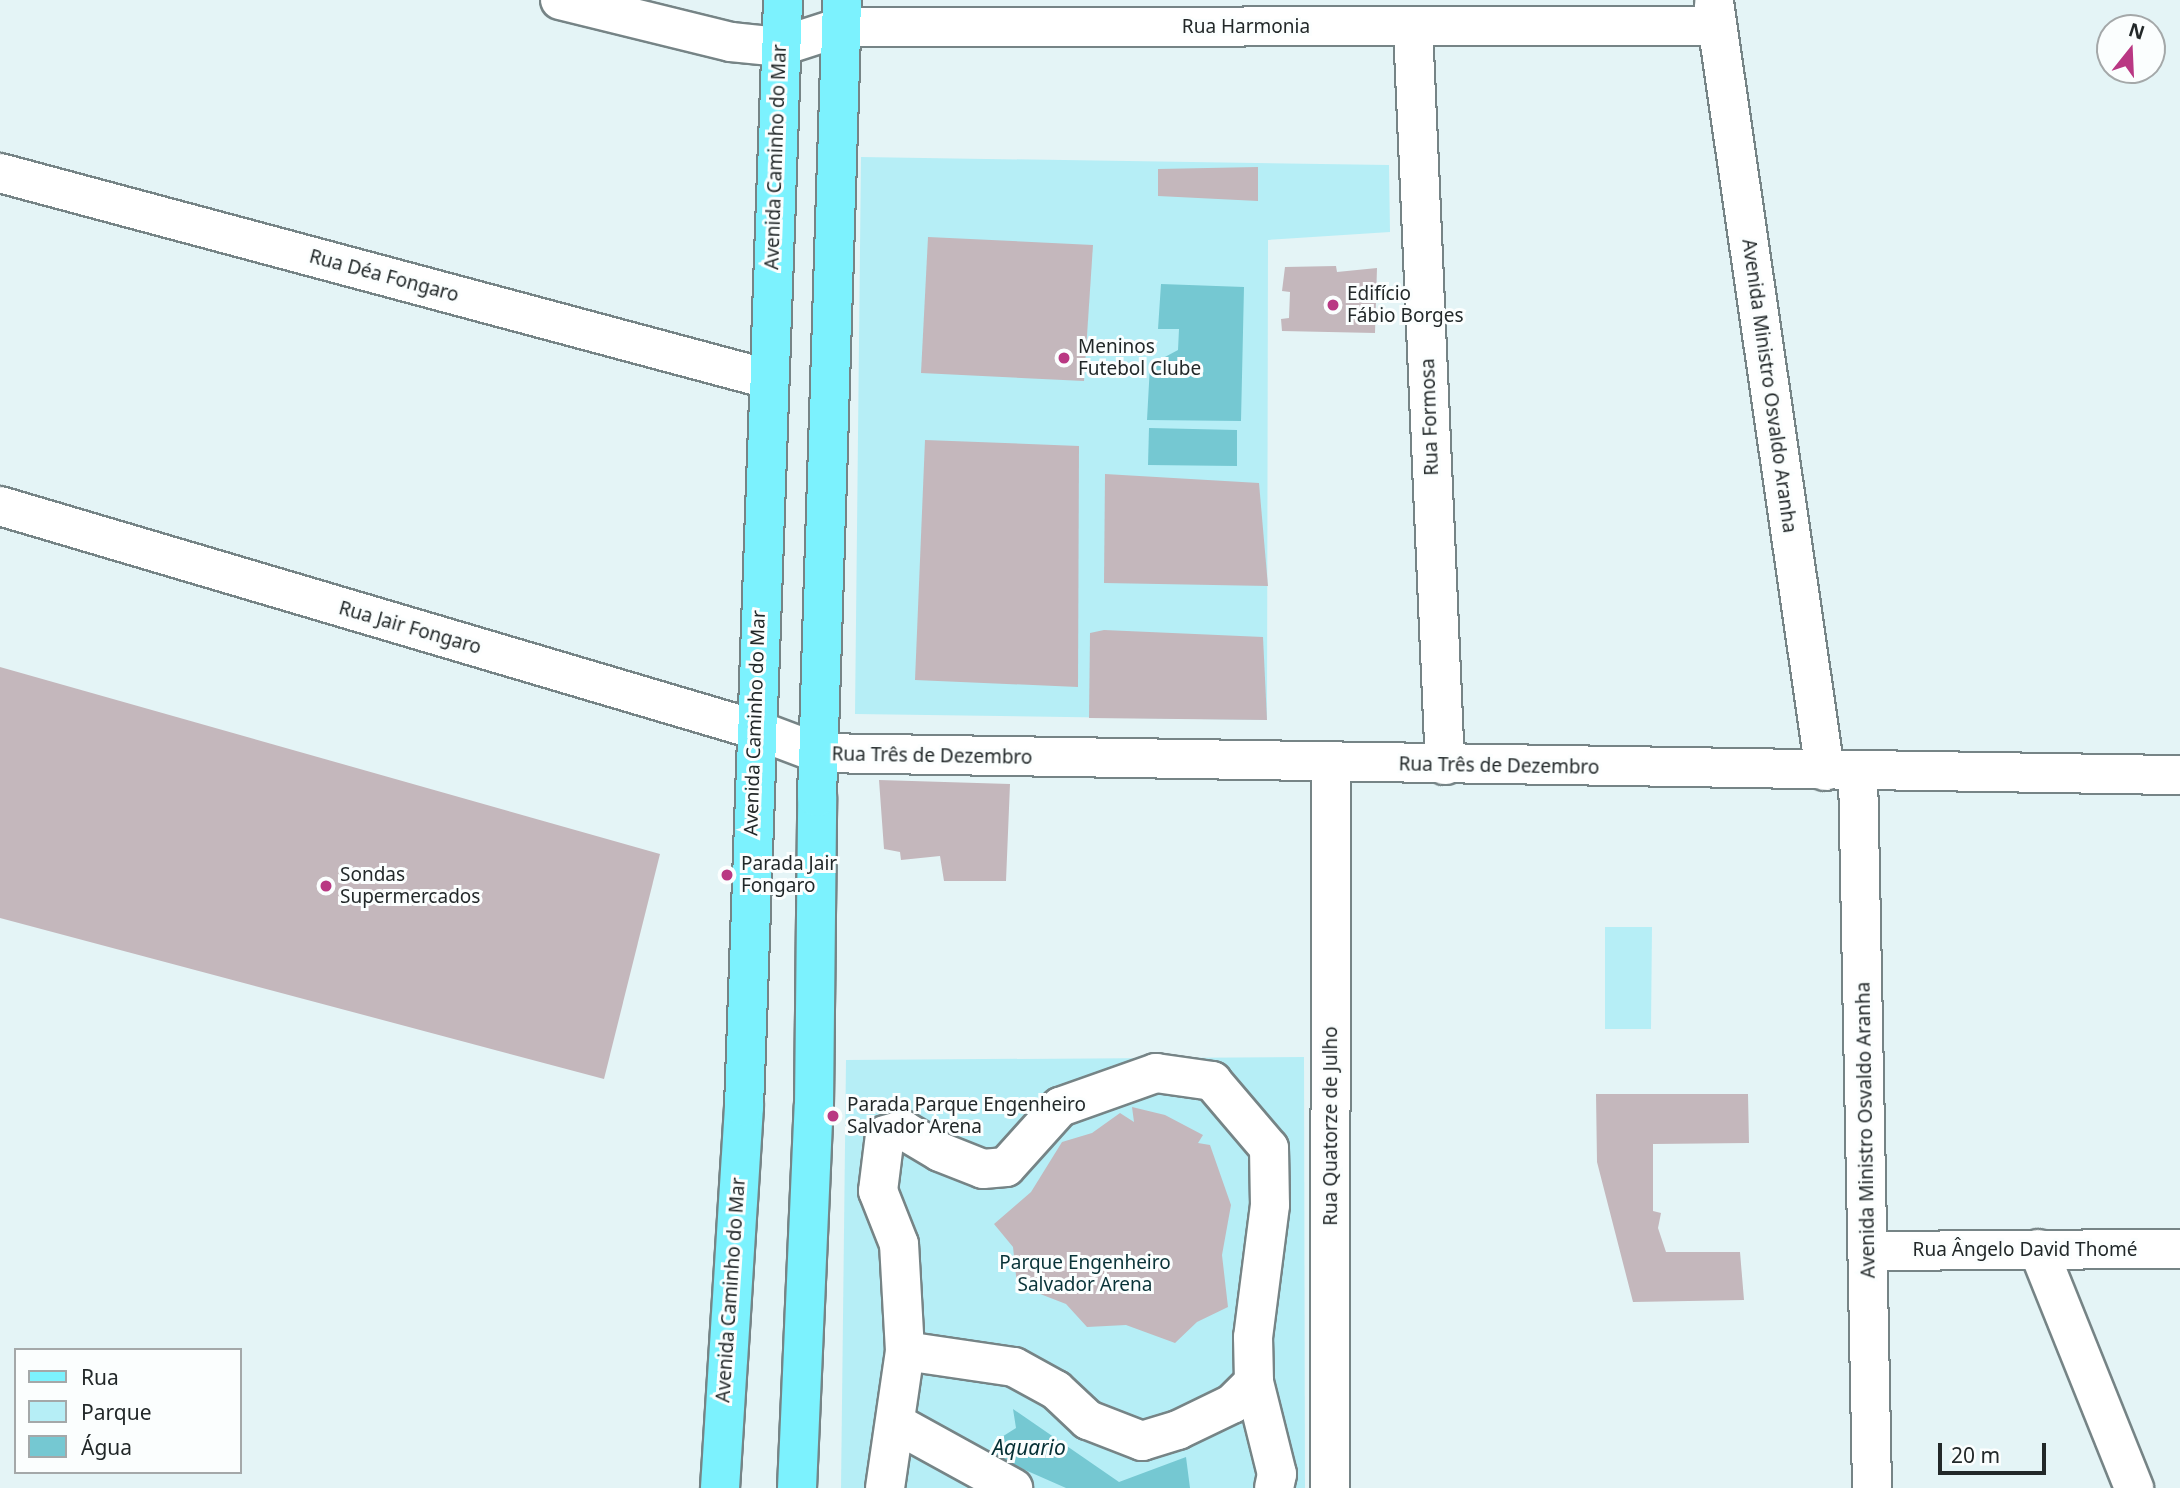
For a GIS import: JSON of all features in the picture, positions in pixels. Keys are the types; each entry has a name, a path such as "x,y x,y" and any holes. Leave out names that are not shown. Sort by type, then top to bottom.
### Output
{"main road":[{"name":"Avenida Caminho do Mar","path":"720,1488 744,1107 754,729 779,47 783,0"},
{"path":"797,1488 814,1106 818,753 841,14"}],"street":[{"path":"560,0 731,42 779,47"},
{"name":"Rua Harmonia","path":"779,47 841,14 1413,27 1715,13"},
{"name":"Avenida Ministro Osvaldo Aranha","path":"1715,13 1842,771 1869,1251 1872,1488"},
{"name":"Rua Formosa","path":"1413,27 1445,765"},
{"name":"Rua Déa Fongaro","path":"0,173 768,379"},
{"name":"Rua Jair Fongaro","path":"0,506 754,729 818,753"},
{"name":"Rua Três de Dezembro","path":"818,753 1331,764 2180,775"},
{"name":"Rua Quatorze de Julho","path":"1330,1488 1331,764"},
{"path":"885,1488 905,1352 899,1244 878,1191 885,1135 903,1130 940,1152 984,1170 1006,1167 1060,1107 1156,1073 1212,1081 1269,1148 1270,1205 1253,1337 1254,1382 1277,1474 1274,1488"},
{"path":"2038,1249 2134,1488"},
{"name":"Rua Ângelo David Thomé","path":"1869,1251 2180,1249"},
{"path":"905,1352 1014,1367 1056,1390 1088,1420 1142,1441 1178,1430 1231,1404 1254,1382"},
{"path":"895,1423 1013,1488"}],"green space":[{"name":"Meninos Futebol Clube","path":"861,157 1389,165 1390,232 1268,240 1267,720 855,714"},
{"path":"1605,927 1652,927 1651,1029 1605,1029"},
{"name":"Parque Engenheiro Salvador Arena","path":"1304,1057 1305,1488 841,1488 846,1060"}],"water":[{"path":"1161,284 1244,287 1241,421 1147,420 1150,365 1178,350 1179,329 1158,329"},
{"path":"1149,428 1237,430 1237,466 1148,465"},
{"name":"Aquario","path":"1013,1409 1119,1482 1186,1457 1190,1488 1066,1488 989,1454 997,1440 1016,1428"}],"building":[{"path":"1258,167 1258,201 1158,196 1158,169"},
{"path":"928,237 1093,245 1084,381 921,373"},
{"name":"Edifício Fábio Borges","path":"1336,266 1337,272 1377,268 1375,333 1282,331 1281,319 1289,318 1290,292 1282,291 1285,267"},
{"path":"925,440 1079,446 1078,687 915,680"},
{"path":"1105,474 1259,483 1268,586 1104,583"},
{"path":"1104,630 1263,637 1267,720 1089,718 1090,633"},
{"name":"Sondas Supermercados","path":"0,667 660,854 604,1079 0,918"},
{"path":"879,780 1010,784 1006,881 944,881 940,856 901,860 900,852 884,849"},
{"path":"1596,1094 1748,1094 1749,1143 1653,1144 1653,1211 1661,1213 1658,1228 1666,1252 1740,1252 1744,1300 1633,1302 1597,1162"},
{"path":"1132,1107 1165,1115 1203,1135 1198,1143 1210,1145 1231,1205 1222,1255 1228,1307 1197,1322 1175,1343 1126,1325 1087,1327 1066,1304 1017,1285 1013,1247 994,1224 1031,1192 1062,1142 1092,1133 1120,1113 1134,1122"}],"place":[{"name":"Edifício Fábio Borges","path":"1333,305"},
{"name":"Meninos Futebol Clube","path":"1064,358"},
{"name":"Parada Jair Fongaro","path":"727,875"},
{"name":"Sondas Supermercados","path":"326,886"},
{"name":"Parada Parque Engenheiro Salvador Arena","path":"833,1116"}]}
